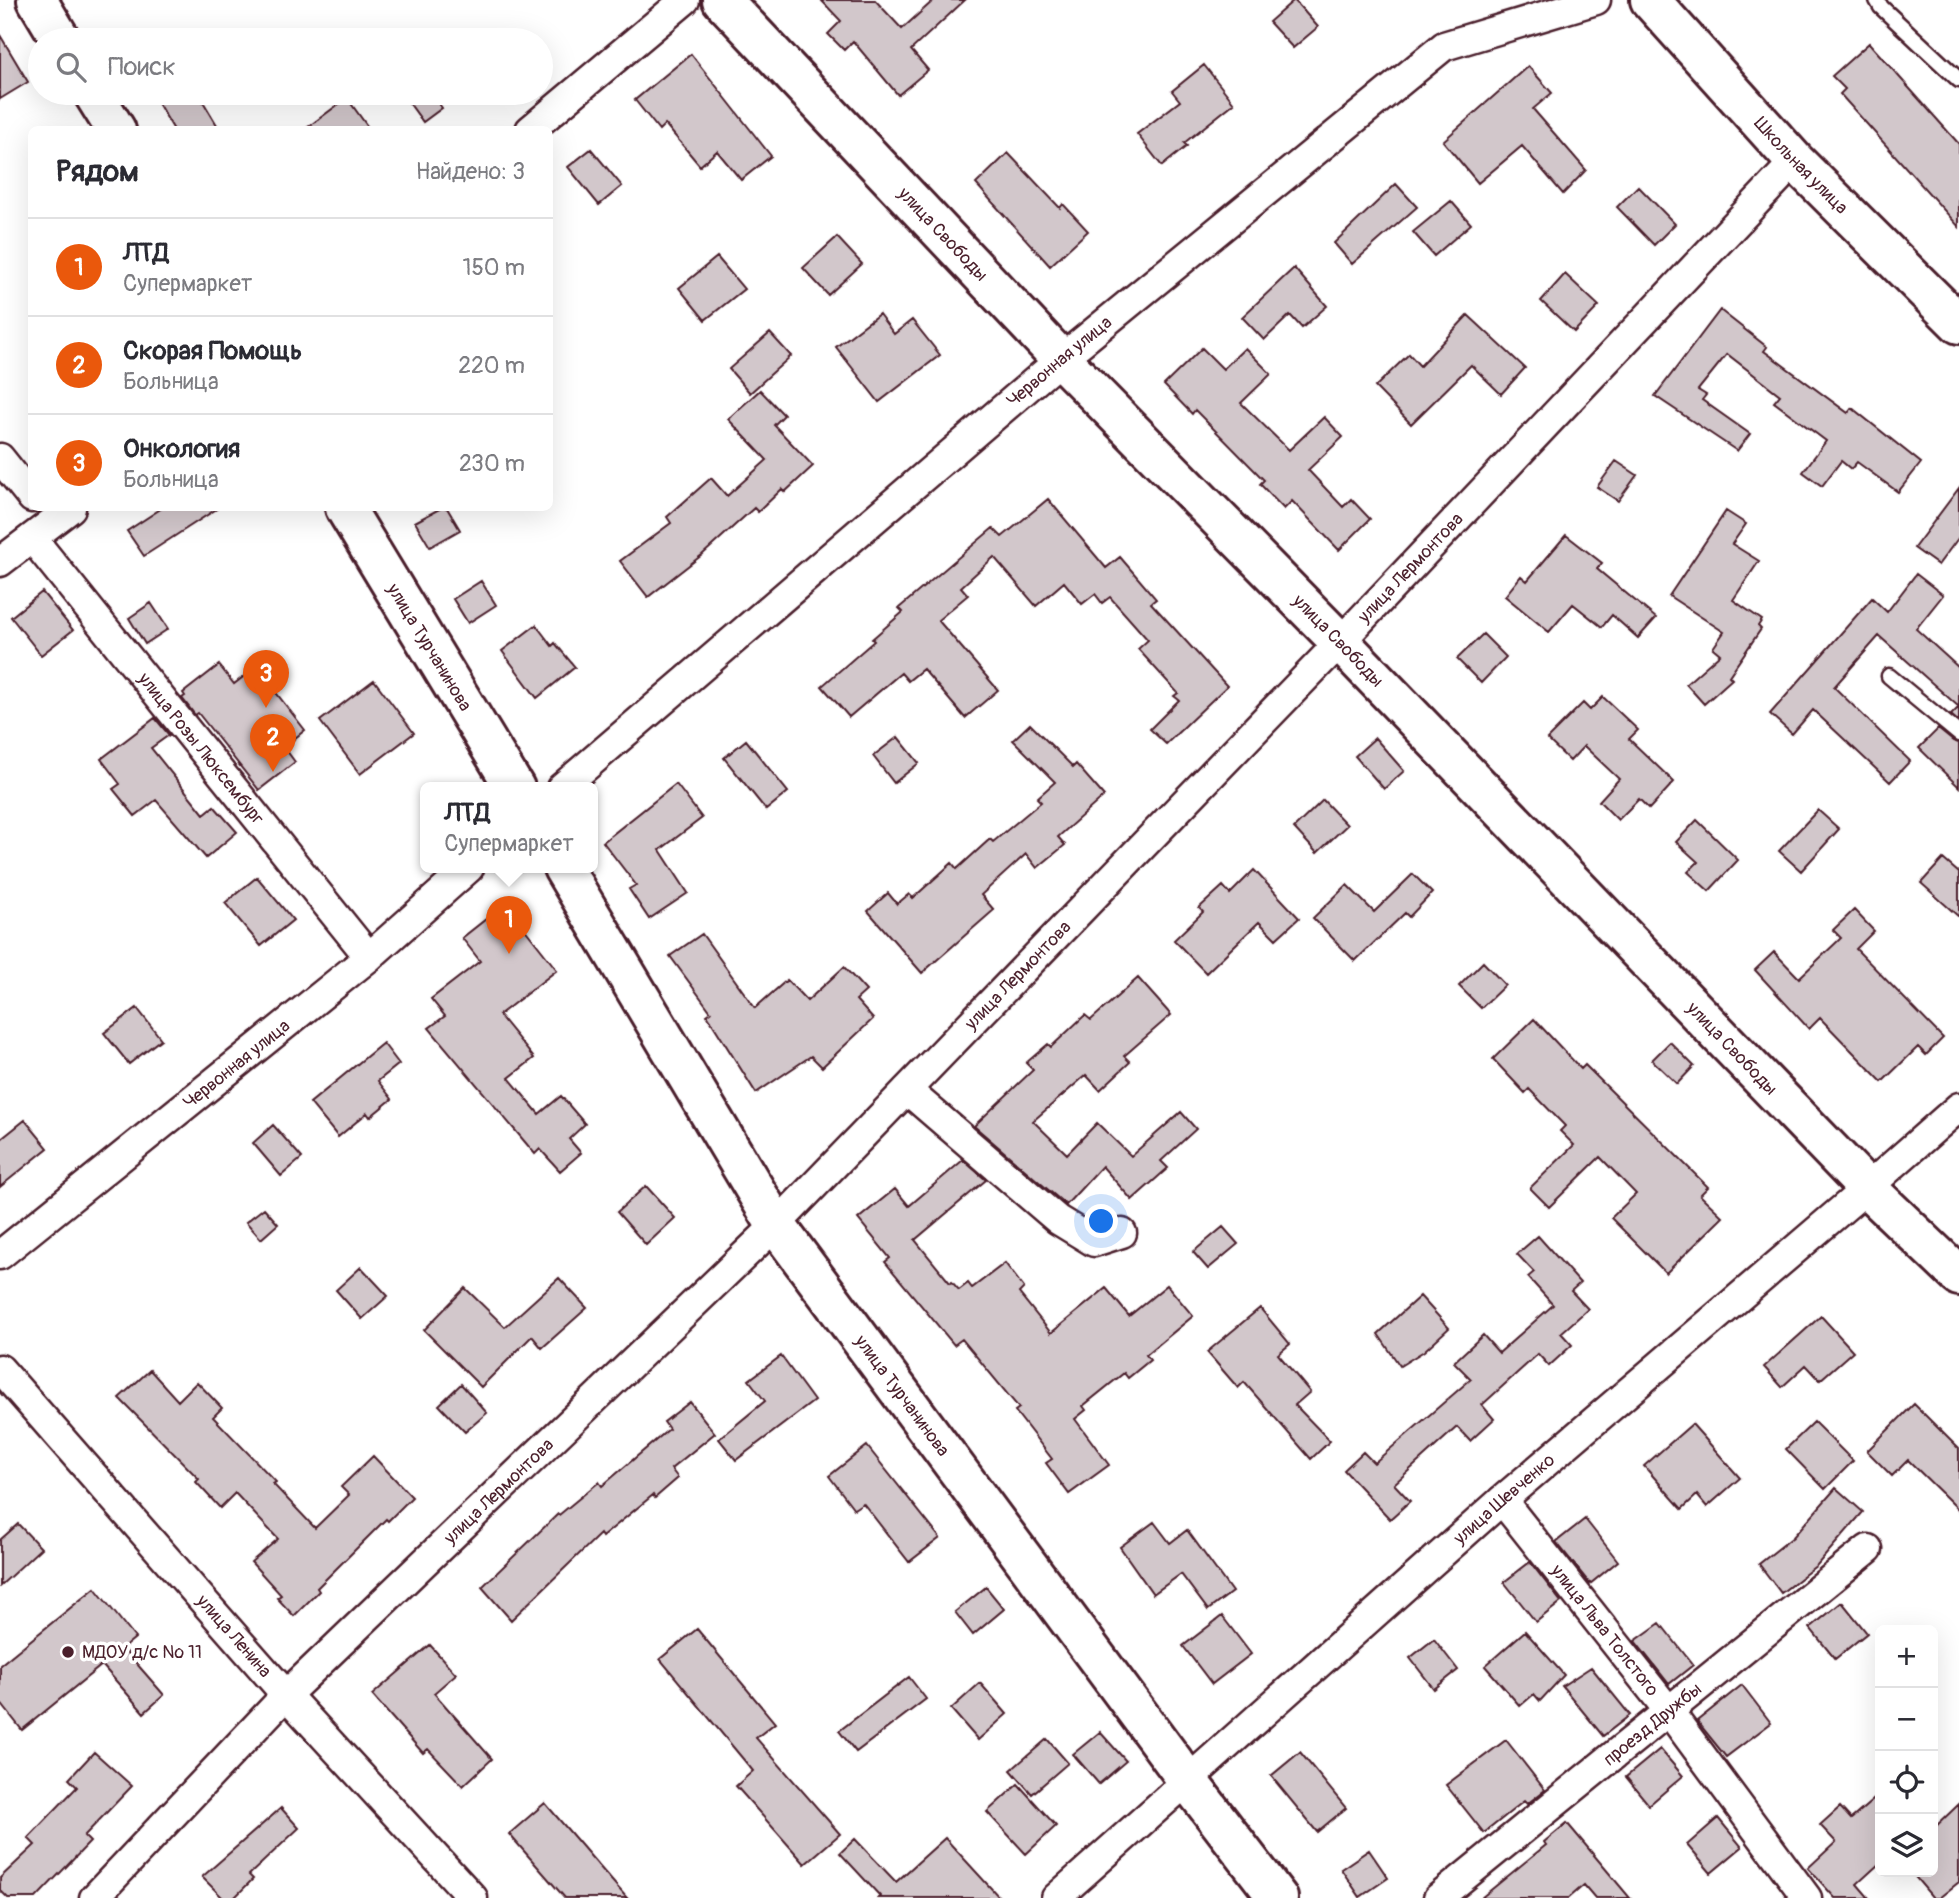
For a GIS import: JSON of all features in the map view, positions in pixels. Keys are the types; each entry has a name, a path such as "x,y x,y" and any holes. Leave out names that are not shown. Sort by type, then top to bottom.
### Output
{"street":[{"path":"37,0 54,28"},
{"path":"535,126 685,0"},
{"name":"улица Свободы","path":"722,0 1061,359 1340,642 1867,1188 1959,1276"},
{"name":"Червонная улица","path":"568,782 1061,359 1444,47 1596,0"},
{"name":"Школьная улица","path":"1650,0 1795,161 1959,324"},
{"path":"100,105 114,126"},
{"name":"улица Лермонтова","path":"94,1898 286,1695 776,1225 1340,642 1795,161"},
{"path":"0,458 28,493"},
{"name":"улица Турчанинова","path":"347,511 510,782"},
{"path":"0,562 48,519"},
{"name":"улица Розы Люксембург","path":"48,519 369,957"},
{"name":"Червонная улица","path":"0,1255 369,957 463,873"},
{"name":"улица Турчанинова","path":"566,873 776,1225 1278,1898"},
{"path":"906,1090 1058,1220 1094,1242 1122,1233"},
{"name":"улица Шевченко","path":"1056,1898 1502,1500 1959,1107"},
{"name":"улица Ленина","path":"0,1369 286,1695 473,1898"},
{"name":"улица Льва Толстого","path":"1502,1500 1668,1710 1807,1898"},
{"name":"проезд Дружбы","path":"1438,1898 1868,1549"}],"lane":[{"path":"1877,0 1881,8 1959,80"},
{"path":"1889,676 1959,734"}],"building":[{"path":"821,0 875,0 902,29 934,0 965,0 911,50 928,70 898,95 853,41 844,50 828,34 841,21"},
{"path":"1294,0 1318,27 1293,48 1269,22"},
{"path":"0,35 28,82 0,99"},
{"path":"1869,43 1959,144 1959,227 1840,94 1845,89 1832,76"},
{"path":"691,54 771,156 741,180 717,151 700,166 665,124 659,130 635,100"},
{"path":"1204,65 1234,103 1184,143 1187,146 1162,166 1137,134 1180,101 1172,91"},
{"path":"1528,66 1552,93 1533,109 1586,170 1563,194 1522,146 1478,183 1443,141"},
{"path":"159,105 205,105 218,126 172,126"},
{"path":"338,105 352,105 367,126 309,126"},
{"path":"411,105 440,105 442,108 423,122"},
{"path":"591,149 622,186 599,205 568,167"},
{"path":"1008,153 1060,208 1063,204 1088,231 1050,266 976,184"},
{"path":"1396,184 1417,207 1352,264 1334,243"},
{"path":"1638,186 1675,224 1654,245 1617,207"},
{"path":"1451,201 1471,224 1434,256 1413,232"},
{"path":"837,237 862,264 828,295 803,268"},
{"path":"717,257 744,289 705,320 679,288"},
{"path":"1294,268 1327,306 1302,328 1290,315 1264,340 1242,317"},
{"path":"1565,274 1599,306 1574,332 1541,301"},
{"path":"1720,310 1767,347 1764,351 1848,413 1852,408 1921,463 1898,492 1857,462 1851,469 1841,461 1822,486 1803,472 1826,441 1774,402 1780,395 1727,354 1698,390 1706,395 1702,400 1750,434 1737,451 1655,396"},
{"path":"879,314 894,334 912,320 940,355 879,402 836,347"},
{"path":"1468,315 1525,368 1501,394 1471,365 1411,424 1375,387 1409,354 1420,366"},
{"path":"770,333 791,356 750,393 729,369"},
{"path":"1202,348 1223,369 1245,348 1271,374 1241,403 1289,450 1324,417 1343,437 1308,470 1343,507 1351,499 1370,519 1339,550 1292,501 1284,509 1260,484 1264,480 1195,410 1192,414 1164,385"},
{"path":"760,390 784,415 774,425 813,466 785,492 782,489 758,512 754,508 702,555 648,597 620,561 671,523 667,517 711,478 727,496 767,460 728,419"},
{"path":"1616,461 1637,475 1618,501 1597,487"},
{"path":"1959,488 1959,537 1938,565 1914,548"},
{"path":"1048,499 1106,568 1120,557 1156,599 1151,603 1227,686 1166,744 1150,729 1179,700 1174,696 1178,693 1138,649 1148,640 1110,597 1102,603 1095,594 1082,604 1064,582 1036,606 994,557 961,587 968,595 938,620 998,690 965,718 923,669 908,681 901,673 849,717 822,686 903,612 899,608 993,528 1002,537"},
{"path":"157,511 213,511 144,556 127,531"},
{"path":"435,511 449,511 460,530 430,547 415,522"},
{"path":"1726,511 1746,524 1732,544 1759,561 1733,600 1762,620 1758,626 1761,629 1729,676 1732,679 1704,704 1686,684 1720,654 1713,648 1724,632 1669,596"},
{"path":"1566,535 1602,563 1597,569 1656,618 1638,638 1612,615 1602,627 1573,604 1549,632 1505,596 1521,576 1527,581"},
{"path":"1916,574 1943,595 1916,629 1959,668 1959,707 1879,636 1834,687 1910,761 1890,782 1813,710 1792,734 1770,714 1872,598 1887,612"},
{"path":"481,581 496,605 468,623 453,599"},
{"path":"42,592 73,630 41,655 11,617"},
{"path":"151,603 168,629 145,644 129,618"},
{"path":"536,625 552,646 555,643 575,667 537,698 502,651"},
{"path":"1483,634 1506,657 1481,683 1457,659"},
{"path":"219,665 234,684 256,667 305,730 284,747 295,762 259,790 198,713 195,715 182,698 185,696 183,693"},
{"path":"374,680 414,733 360,774 320,721"},
{"path":"1603,697 1638,730 1629,739 1674,782 1649,809 1639,799 1618,820 1599,801 1619,779 1584,746 1570,761 1547,739 1583,703 1590,710"},
{"path":"1959,707 1959,722 1951,715"},
{"path":"155,718 169,735 151,748 204,814 214,806 237,832 206,858 156,800 135,816 113,789 120,784 101,759"},
{"path":"1030,724 1073,767 1076,764 1104,796 1058,837 1065,845 1037,868 1026,854 981,895 994,910 922,973 868,911 888,893 897,904 909,894 913,898 952,863 957,869 990,839 993,842 1041,802 1037,798 1055,782 1013,740"},
{"path":"1938,729 1959,743 1959,787 1919,748"},
{"path":"898,737 919,763 894,783 873,756"},
{"path":"1375,738 1404,771 1384,789 1355,756"},
{"path":"746,740 788,792 766,810 724,758"},
{"path":"676,784 702,818 660,850 688,893 649,919 629,889 636,885 603,842"},
{"path":"1323,800 1347,825 1317,853 1294,828"},
{"path":"1818,810 1839,829 1801,871 1779,851"},
{"path":"1697,820 1738,860 1709,891 1688,872 1698,862 1676,842"},
{"path":"1943,859 1959,873 1959,917 1921,883"},
{"path":"1254,870 1299,918 1276,939 1259,922 1206,973 1174,940 1203,912 1199,908 1223,886 1230,894"},
{"path":"1413,874 1432,893 1409,917 1405,913 1355,961 1313,918 1347,885 1374,912"},
{"path":"257,877 293,920 261,946 225,903"},
{"path":"505,904 557,970 499,1015 534,1058 509,1078 539,1114 561,1096 585,1124 569,1139 581,1153 560,1171 540,1149 535,1154 429,1028 445,1016 431,999 480,961 462,938"},
{"path":"1854,910 1874,931 1856,949 1943,1038 1926,1055 1918,1047 1882,1082 1820,1018 1809,1029 1755,970 1774,952 1799,978 1841,938 1833,930"},
{"path":"702,934 755,1008 787,980 807,1001 844,967 866,991 856,1000 873,1019 822,1067 811,1056 756,1093 707,1015 711,1012 670,956"},
{"path":"1483,962 1505,985 1481,1008 1459,986"},
{"path":"1138,978 1171,1015 1124,1056 1130,1062 1100,1090 1086,1075 1033,1121 1067,1154 1097,1123 1131,1156 1181,1112 1196,1129 1161,1161 1168,1168 1132,1200 1102,1166 1066,1205 974,1126 1033,1070 1026,1063 1048,1044 1051,1047 1085,1015 1091,1020"},
{"path":"137,1008 161,1039 129,1064 104,1033"},
{"path":"1534,1019 1581,1069 1585,1065 1708,1187 1700,1195 1723,1217 1666,1273 1611,1218 1636,1194 1600,1157 1549,1207 1530,1188 1574,1145 1560,1131 1565,1126 1529,1089 1525,1093 1493,1059"},
{"path":"1670,1042 1694,1066 1677,1084 1652,1060"},
{"path":"383,1043 399,1064 378,1081 392,1099 370,1117 367,1113 338,1137 310,1103"},
{"path":"25,1120 48,1148 0,1187 0,1140"},
{"path":"273,1125 302,1158 281,1176 253,1143"},
{"path":"963,1160 986,1180 915,1240 950,1283 959,1290 968,1283 972,1288 1005,1263 1024,1288 1019,1293 1051,1333 1106,1288 1129,1316 1167,1285 1193,1316 1146,1355 1150,1360 1128,1378 1124,1373 1083,1406 1086,1410 1075,1419 1109,1465 1069,1494 1046,1463 1052,1459 1015,1411 1019,1408 962,1339 954,1345 885,1262 890,1258 858,1219 895,1189 909,1206"},
{"path":"646,1186 675,1218 646,1245 617,1212"},
{"path":"264,1208 278,1224 261,1239 246,1222"},
{"path":"1223,1227 1238,1244 1208,1269 1193,1252"},
{"path":"1538,1236 1580,1283 1571,1291 1588,1309 1561,1333 1572,1345 1549,1366 1538,1354 1482,1405 1494,1419 1470,1441 1457,1427 1394,1484 1410,1501 1390,1519 1344,1470 1363,1452 1374,1463 1471,1379 1454,1362 1483,1335 1499,1353 1553,1305 1528,1277 1534,1272 1517,1254"},
{"path":"361,1267 388,1296 362,1319 336,1290"},
{"path":"559,1278 587,1308 542,1348 532,1336 481,1387 424,1330 465,1288 505,1327"},
{"path":"1420,1296 1449,1328 1424,1351 1400,1366 1378,1334"},
{"path":"1260,1308 1290,1344 1278,1354 1310,1392 1295,1405 1330,1441 1311,1459 1244,1382 1238,1388 1207,1352"},
{"path":"1821,1316 1853,1351 1820,1380 1806,1365 1782,1387 1764,1367"},
{"path":"781,1356 814,1401 736,1460 719,1439 765,1401 749,1380"},
{"path":"150,1370 178,1401 197,1382 222,1408 213,1417 276,1482 273,1484 315,1528 349,1495 341,1487 373,1456 412,1497 317,1588 319,1591 294,1616 277,1598 281,1595 251,1562 278,1539 235,1493 220,1508 196,1482 199,1479 119,1398"},
{"path":"461,1384 487,1413 465,1432 439,1405"},
{"path":"690,1402 715,1433 671,1469 678,1478 602,1537 600,1534 511,1620 482,1587 558,1514 599,1482 602,1486 669,1429 664,1422"},
{"path":"1914,1404 1959,1449 1959,1510 1908,1460 1892,1476 1867,1451"},
{"path":"1814,1422 1853,1461 1825,1489 1786,1449"},
{"path":"1692,1424 1740,1478 1707,1507 1697,1495 1682,1509 1644,1466"},
{"path":"867,1446 940,1538 909,1562 863,1503 854,1509 829,1476"},
{"path":"1836,1488 1863,1512 1817,1565 1781,1593 1759,1564 1793,1537"},
{"path":"1585,1519 1618,1561 1590,1584 1556,1542"},
{"path":"1154,1522 1170,1543 1187,1530 1232,1592 1208,1610 1181,1574 1153,1594 1120,1547"},
{"path":"18,1524 41,1548 0,1586 0,1540"},
{"path":"1530,1562 1561,1602 1536,1622 1504,1582"},
{"path":"986,1587 1004,1609 973,1635 955,1612"},
{"name":"МДОУ д/с № 11","path":"95,1588 135,1638 123,1648 164,1695 144,1713 102,1665 22,1730 0,1702 0,1665"},
{"path":"1842,1602 1867,1633 1835,1659 1810,1628"},
{"path":"1222,1616 1251,1654 1212,1684 1183,1646"},
{"path":"1660,1623 1693,1665 1669,1684 1635,1641"},
{"path":"697,1629 775,1723 756,1738 840,1834 805,1864 736,1786 753,1771 660,1659"},
{"path":"1525,1631 1564,1675 1540,1701 1534,1694 1520,1706 1485,1666"},
{"path":"1434,1639 1458,1670 1434,1689 1410,1658"},
{"path":"430,1645 456,1674 434,1693 492,1759 463,1786 428,1749 423,1753 372,1695"},
{"path":"1591,1667 1630,1715 1603,1736 1562,1686"},
{"path":"909,1677 926,1699 856,1752 839,1731"},
{"path":"980,1683 1007,1714 978,1740 951,1709"},
{"path":"1742,1685 1771,1723 1726,1757 1697,1721"},
{"path":"1100,1732 1126,1761 1099,1784 1073,1754"},
{"path":"1047,1739 1068,1763 1032,1794 1011,1770"},
{"path":"1506,1740 1545,1790 1527,1804 1524,1801 1484,1833 1446,1785"},
{"path":"1660,1749 1683,1776 1649,1805 1626,1777"},
{"path":"94,1752 132,1786 84,1836 90,1842 36,1898 8,1898 0,1890 0,1878 35,1845 28,1838 77,1787 69,1779"},
{"path":"1300,1752 1346,1808 1317,1832 1271,1776"},
{"path":"1018,1784 1056,1826 1026,1854 987,1812"},
{"path":"1875,1798 1875,1868 1857,1884 1869,1898 1835,1898 1808,1868 1836,1842 1820,1825 1840,1807 1851,1819"},
{"path":"545,1803 627,1898 565,1898 509,1834"},
{"path":"1959,1804 1959,1882 1939,1898 1933,1898 1915,1877 1938,1877 1938,1824"},
{"path":"281,1808 299,1828 249,1875 253,1879 234,1898 223,1898 202,1877"},
{"path":"1718,1818 1742,1847 1711,1873 1687,1845"},
{"path":"1567,1823 1630,1898 1595,1898 1584,1885 1569,1898 1481,1898 1546,1845 1544,1842"},
{"path":"945,1838 1000,1898 878,1898 880,1896 840,1853 855,1839 896,1882"},
{"path":"1369,1850 1388,1878 1360,1897 1341,1869"}],"place":[{"name":"Онкология","path":"266,708"},
{"name":"Скорая Помощь","path":"273,772"},
{"name":"ЛТД","path":"509,954"},
{"name":"МДОУ д/с № 11","path":"68,1652"}]}
